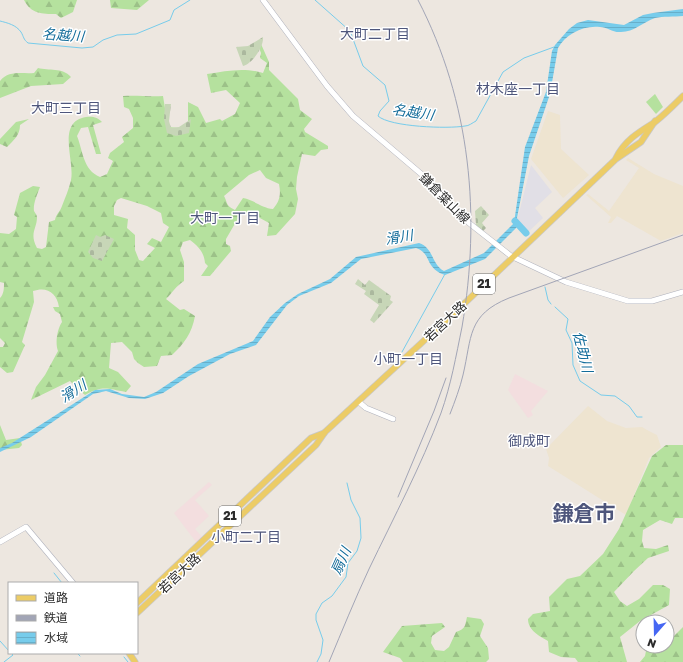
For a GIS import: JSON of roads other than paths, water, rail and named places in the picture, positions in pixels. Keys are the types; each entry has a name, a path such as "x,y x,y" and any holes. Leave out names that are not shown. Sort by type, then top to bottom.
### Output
{"main road":[{"name":"鎌倉葉山線","path":"263,0 327,86 353,116 426,178 462,216 512,256 566,282 628,301 652,301 683,292"},
{"name":"若宮大路","path":"616,158 623,147 637,133 655,121 683,96"},
{"name":"若宮大路","path":"138,612 318,443 325,432 468,300 512,256 616,158 641,142 655,121"},
{"path":"358,402 366,408 393,419"},
{"name":"若宮大路","path":"138,602 313,438 325,432"},
{"path":"313,438 317,440 318,443"},
{"path":"0,542 26,527 71,582"}],"water":[{"path":"683,9 683,16 655,18 626,32 615,32 600,27 587,27 570,35 561,43 558,48 550,94 529,156 517,218 517,227 485,259 445,275 434,269 424,253 416,248 361,259 331,283 299,296 287,305 256,345 230,354 189,376 163,393 145,399 129,398 106,391 93,394 31,437 0,452 0,448 12,443 95,390 110,389 122,394 144,397 156,392 198,364 253,341 270,317 285,303 298,294 330,279 356,257 419,243 427,248 437,264 444,271 484,253 514,223 525,147 546,92 552,51 555,45 569,29 577,23 588,20 624,25 643,15"}],"waterway":[{"name":"名越川","path":"0,21 17,28 28,43 82,48 93,47 103,40 117,35 136,34 170,20 174,10 190,0"},
{"name":"名越川","path":"315,0 350,31 363,66 385,85 389,101 380,111 378,116 384,120 394,123 433,127 457,127 469,125 476,121 503,72 524,58 554,47"},
{"path":"515,221 526,233"},
{"path":"402,352 445,274"},
{"name":"佐助川","path":"545,287 548,300 551,304"},
{"name":"佐助川","path":"555,307 568,319 566,330 572,343 573,365 580,381 601,395 615,396 629,406 637,417 642,417"},
{"name":"扇川","path":"317,662 321,654 323,640 316,620 316,614 322,603 332,596 346,577 348,563 357,551 361,538 360,518 351,500 347,483"},
{"path":"54,573 61,582"},
{"path":"0,641 8,650"},
{"path":"4,662 13,655 12,654"},
{"path":"124,657 128,662"}],"tram line":[{"path":"450,414 462,380 470,338 478,320 485,312 509,298 683,235"}],"railway":[{"path":"329,662 364,580 416,472 441,413 448,392 462,327 468,285 471,243 470,202 467,160 460,119 450,79 436,39 418,0"},
{"path":"398,497 434,411 446,378"}],"district":[{"name":"大町二丁目","path":"375,34"},
{"name":"材木座一丁目","path":"518,89"},
{"name":"大町三丁目","path":"66,108"},
{"name":"大町一丁目","path":"225,218"},
{"name":"小町一丁目","path":"408,359"},
{"name":"御成町","path":"529,441"},
{"name":"鎌倉市","path":"584,514"},
{"name":"小町二丁目","path":"246,537"}],"water label":[{"name":"滑川","path":"399,237"},
{"name":"滑川","path":"73,391"}]}
